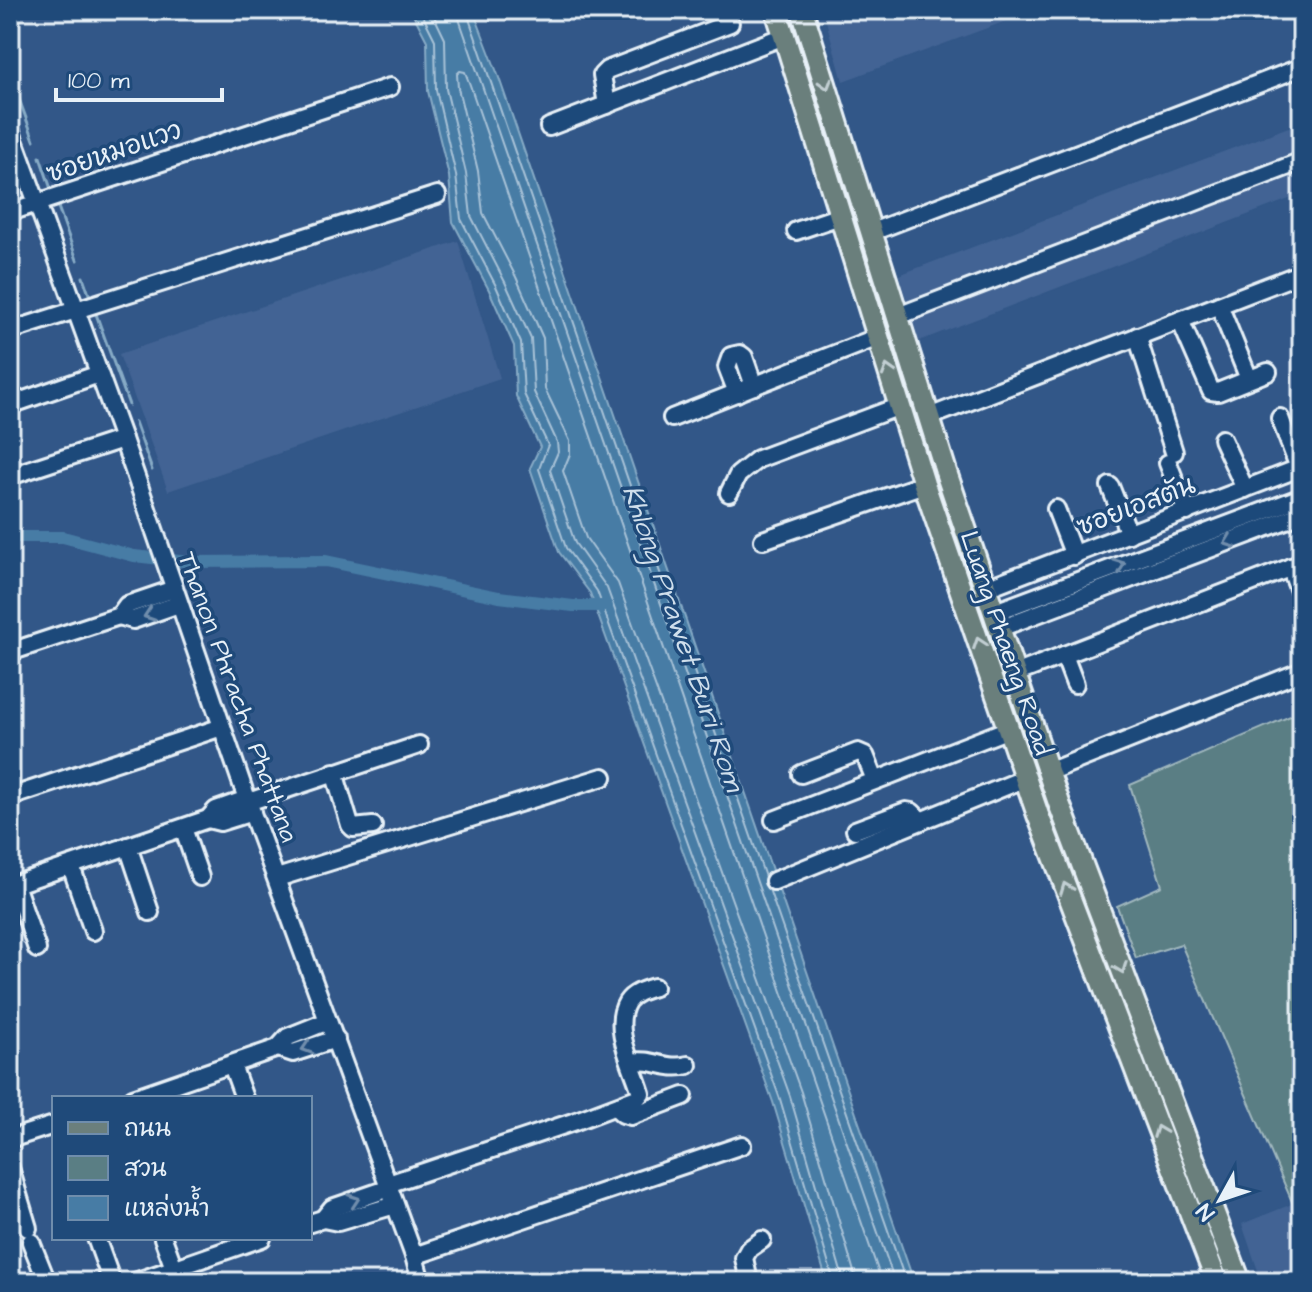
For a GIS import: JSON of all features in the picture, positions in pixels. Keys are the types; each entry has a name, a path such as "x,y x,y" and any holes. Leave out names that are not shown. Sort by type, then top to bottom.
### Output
{"main road":[{"name":"Luang Phaeng Road","path":"776,10 924,484 1038,815 1217,1282"},
{"name":"Luang Phaeng Road","path":"802,10 947,475 1048,772 1240,1282"},
{"path":"924,484 947,475"},
{"path":"1038,815 1060,806"}],"street":[{"path":"607,105 602,75 607,70 730,23"},
{"path":"549,127 784,36"},
{"path":"872,232 1302,67"},
{"name":"ซอยหมอแวว","path":"10,212 390,87"},
{"name":"Thanon Phracha Phattana","path":"10,129 421,1282"},
{"path":"898,316 1302,161"},
{"path":"10,342 76,316 437,195"},
{"path":"796,231 840,216"},
{"path":"929,417 1302,273"},
{"path":"1219,305 1249,379"},
{"path":"10,331 76,316"},
{"path":"1180,320 1211,391 1218,392 1268,372"},
{"path":"1137,336 1187,512"},
{"path":"672,418 878,337"},
{"path":"737,393 727,367 731,356 740,354 744,357 754,386"},
{"path":"10,405 99,374"},
{"path":"729,493 738,475 758,459 900,406"},
{"path":"1280,418 1301,468"},
{"path":"10,476 123,439"},
{"path":"1222,439 1245,489"},
{"name":"ซอยเอสตัน","path":"986,588 1301,468"},
{"path":"763,540 924,484"},
{"path":"1110,486 1129,534"},
{"path":"998,620 1302,497"},
{"path":"1056,509 1074,556"},
{"path":"1075,591 1302,514"},
{"path":"1015,674 1296,565 1302,599"},
{"path":"10,652 119,616 133,620 176,597"},
{"path":"1064,655 1075,684"},
{"path":"1048,772 1302,671"},
{"path":"10,797 222,727"},
{"path":"774,820 1009,729"},
{"path":"37,949 12,885 208,819 220,822 249,804 419,745"},
{"path":"801,774 858,752 865,755 875,780"},
{"path":"334,772 350,825 353,828 373,826"},
{"path":"277,878 603,777"},
{"path":"774,881 1026,778"},
{"path":"855,830 906,811 912,812 921,821"},
{"path":"183,828 200,877"},
{"path":"128,846 150,912"},
{"path":"71,866 93,931"},
{"path":"317,1221 332,1208 389,1186 637,1098 641,1093 622,1024 627,1002 635,994 654,987"},
{"path":"146,1096 177,1091 278,1048 288,1037 328,1021"},
{"path":"278,1048 293,1053 336,1039"},
{"path":"631,1062 649,1060 677,1068 688,1065"},
{"path":"232,1065 243,1096"},
{"path":"615,1107 631,1116 684,1096"},
{"path":"10,1139 52,1126"},
{"path":"414,1256 742,1145"},
{"path":"10,1168 47,1282"},
{"path":"317,1221 338,1222 395,1205"},
{"path":"97,1240 112,1282"},
{"path":"164,1240 174,1268"},
{"path":"749,1282 744,1258 749,1249 762,1240"},
{"path":"135,1282 231,1243"}],"shaded area":[{"path":"823,10 1036,10 843,81"},
{"path":"1302,122 1302,194 919,341 899,275"},
{"path":"458,241 500,378 168,491 119,354"},
{"path":"1302,1200 1302,1282 1262,1282 1242,1224"}],"green space":[{"path":"1302,711 1302,1200 1293,1204 1181,944 1136,958 1117,906 1162,886 1130,785"}],"water":[{"name":"Khlong Prawet Buri Rom","path":"411,10 473,10 914,1282 827,1282 773,1102 590,593 559,552 530,468 540,447 516,396 514,346 453,222 449,176 428,91 427,41"}],"waterway":[{"path":"15,88 34,140"},
{"path":"40,157 51,189"},
{"path":"58,207 77,260"},
{"path":"83,277 90,297"},
{"path":"96,314 129,405"},
{"path":"135,422 152,470"},
{"path":"10,537 63,537 134,556 188,562 326,561 499,597 573,606 607,606"}]}
